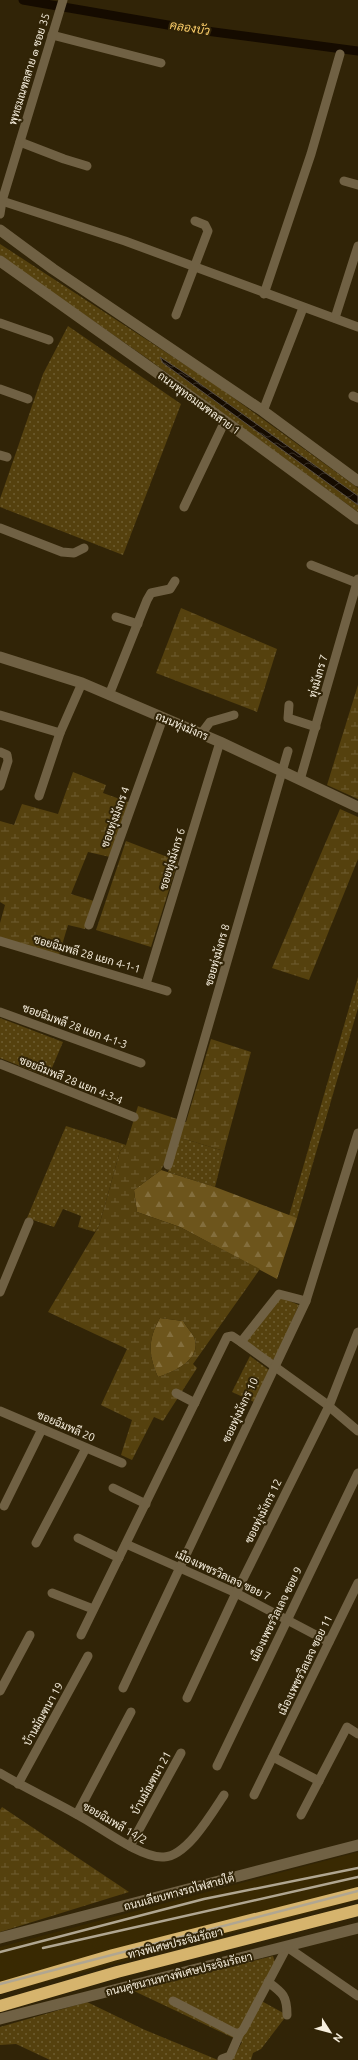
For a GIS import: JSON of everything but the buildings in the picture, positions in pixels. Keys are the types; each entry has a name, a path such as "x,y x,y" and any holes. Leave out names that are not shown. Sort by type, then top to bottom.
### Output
{"highway":[{"name":"ทางพิเศษประจิมรัถยา","path":"0,1988 113,1955 358,1893"},
{"name":"ทางพิเศษประจิมรัถยา","path":"0,2006 117,1972 358,1910"}],"main road":[{"path":"0,230 53,269 263,411 358,481"},
{"path":"0,238 53,269"},
{"name":"ถนนพุทธมณฑลสาย 1","path":"0,261 225,421 358,519"},
{"name":"ถนนพุทธมณฑลสาย 1","path":"0,270 39,290"},
{"name":"ถนนทุ่งมังกร","path":"0,657 82,683 220,742 358,807"},
{"name":"ถนนเลียบทางรถไฟสายใต้","path":"0,1938 358,1845"},
{"name":"ถนนคู่ขนานทางพิเศษประจิมรัถยา","path":"0,2019 358,1928"}],"street":[{"name":"พุทธมณฑลสาย ๑ ซอย 35","path":"0,214 2,201 63,0"},
{"path":"52,35 161,63"},
{"path":"264,294 311,154 340,54"},
{"path":"20,142 87,166"},
{"path":"344,181 358,184"},
{"path":"2,201 74,224 358,327"},
{"path":"176,315 208,231 205,225 195,221"},
{"path":"335,318 358,246"},
{"path":"263,411 303,308"},
{"path":"0,323 49,340"},
{"path":"0,389 28,399"},
{"path":"184,507 225,421"},
{"path":"0,528 62,552 74,553 84,548"},
{"path":"311,565 357,581"},
{"path":"109,695 151,593 167,591 175,581"},
{"name":"ทุ่งมังกร 7","path":"300,780 357,581"},
{"path":"116,616 138,624"},
{"path":"39,796 60,733 82,683"},
{"path":"289,705 288,718 316,727"},
{"path":"0,715 60,733"},
{"path":"201,734 210,722 234,715"},
{"name":"ซอยทุ่งมังกร 4","path":"89,925 163,718"},
{"name":"ซอยทุ่งมังกร 6","path":"146,984 220,742"},
{"name":"ซอยทุ่งมังกร 8","path":"168,1165 288,751"},
{"path":"0,752 8,755 8,761 0,786"},
{"name":"ซอยฉิมพลี 28 แยก 4-1-1","path":"0,941 167,991"},
{"name":"ซอยฉิมพลี 28 แยก 4-1-3","path":"0,1012 141,1063"},
{"name":"ซอยฉิมพลี 28 แยก 4-3-4","path":"0,1064 134,1117"},
{"name":"ซอยทุ่งมังกร 10","path":"123,1688 306,1301 358,1133"},
{"path":"0,1292 30,1222"},
{"path":"241,1342 279,1294 306,1301"},
{"name":"ซอยทุ่งมังกร 12","path":"186,1698 236,1593 329,1406 358,1332"},
{"path":"81,1634 227,1337 232,1336 241,1342 329,1406 358,1431"},
{"path":"176,1393 195,1403"},
{"name":"ซอยฉิมพลี 20","path":"0,1411 122,1463"},
{"path":"4,1506 42,1429"},
{"path":"36,1543 86,1448"},
{"name":"เมืองเพชรวิลเลจ ซอย 9","path":"217,1766 358,1473"},
{"path":"113,1488 146,1504"},
{"path":"78,1538 119,1558"},
{"name":"เมืองเพชรวิลเลจ ซอย 7","path":"126,1544 236,1593 329,1642"},
{"name":"เมืองเพชรวิลเลจ ซอย 11","path":"254,1795 358,1584"},
{"path":"52,1593 93,1609"},
{"path":"0,1691 30,1635"},
{"name":"บ้านมัณฑนา 19","path":"18,1784 88,1656"},
{"path":"77,1814 131,1712"},
{"path":"301,1815 347,1727 358,1734"},
{"name":"บ้านมัณฑนา 21","path":"130,1846 181,1753"},
{"path":"273,1757 319,1781"},
{"name":"ซอยฉิมพลี 14/2","path":"0,1773 18,1784 77,1814 145,1854 165,1857 184,1848 206,1823 224,1795"},
{"path":"222,2059 230,2056 240,2033 287,1947 358,1996"},
{"path":"268,1982 279,1990 286,1998 288,2015"},
{"path":"173,2001 235,2032 240,2033"}],"shaded area":[{"path":"358,1852 358,1900 0,1994 0,1947"}],"green space":[{"path":"0,244 213,383 358,488 358,496 189,376 160,358 163,363 358,505 358,512 148,359 0,256"},
{"path":"68,326 181,404 123,555 0,507 0,499 43,374"},
{"path":"181,608 277,649 257,712 156,673"},
{"path":"358,685 358,799 327,785"},
{"path":"73,772 106,785 103,793 131,803 110,857 88,852 71,894 94,901 85,929 68,925 59,955 0,938 0,923 5,905 0,902 0,821 14,825 22,804 58,814"},
{"path":"340,809 358,817 358,859 309,980 272,968"},
{"path":"126,841 178,861 151,947 96,930"},
{"path":"358,977 358,1008 297,1218 289,1216"},
{"path":"0,1018 63,1042 48,1077 0,1058"},
{"path":"211,1039 251,1052 224,1151 178,1137 161,1170 134,1190 137,1212 180,1227 260,1269 193,1364 197,1368 163,1421 154,1417 132,1460 121,1455 132,1420 101,1405 127,1349 48,1312 99,1226 120,1151 126,1145 138,1106 186,1122","holes":["160,1318 183,1321 194,1337 196,1345 194,1352 191,1358 179,1368 158,1377 151,1354 151,1340 156,1326"]},
{"path":"66,1126 126,1145 120,1151 99,1226 95,1232 78,1227 81,1216 63,1209 54,1227 27,1218"},
{"path":"178,1137 224,1151 215,1187 168,1172"},
{"path":"161,1170 215,1187 297,1218 277,1279 180,1227 137,1212 134,1190"},
{"path":"282,1298 299,1305 276,1356 271,1362 246,1342 277,1299"},
{"path":"160,1318 183,1321 194,1337 196,1345 191,1358 179,1368 158,1377 152,1361 151,1340"},
{"path":"250,1356 269,1370 254,1402 232,1392"},
{"path":"2,1807 129,1892 0,1932 0,1810"},
{"path":"273,1956 275,1962 256,1998 287,2015 261,2049 253,2053 251,2060 232,2060 242,2042 134,1991"},
{"path":"87,2002 145,2030 218,2060 50,2060 16,2044 0,2045 0,2027"}],"water":[{"path":"160,357 358,496 358,505 163,363"}],"waterway":[{"name":"คลองบัว","path":"23,0 191,29 358,51"}],"railway":[{"path":"0,1952 204,1899 358,1868"},
{"path":"43,1948 358,1877"},
{"path":"0,1984 358,1891"}]}
